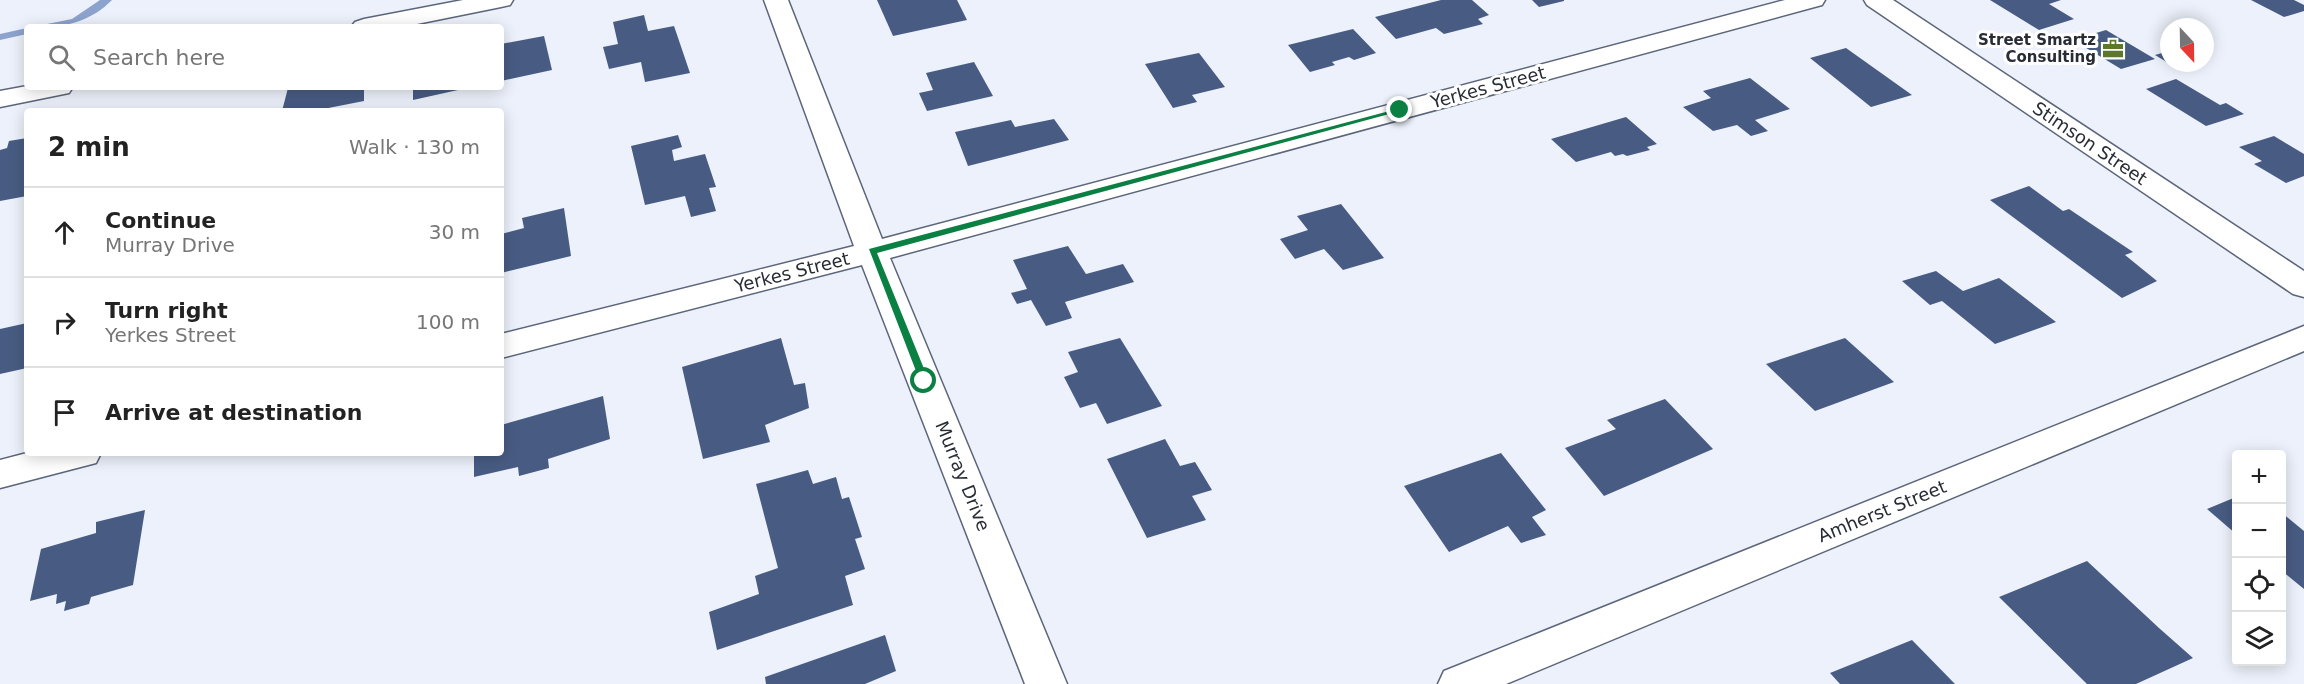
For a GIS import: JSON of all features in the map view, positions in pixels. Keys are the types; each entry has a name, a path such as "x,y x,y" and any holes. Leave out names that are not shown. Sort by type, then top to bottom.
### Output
{"street":[{"path":"379,24 501,0"},
{"name":"Murray Drive","path":"776,0 872,252 1046,684"},
{"name":"Yerkes Street","path":"504,345 872,252 1813,0"},
{"name":"Stimson Street","path":"1876,0 2304,286"},
{"path":"0,99 45,90"},
{"name":"Amherst Street","path":"1459,684 2304,338"},
{"path":"0,474 71,456"}],"building":[{"path":"877,0 957,0 967,20 893,36"},
{"path":"1441,0 1472,0 1489,15 1478,19 1483,24 1444,34 1436,28 1396,39 1375,17"},
{"path":"1532,0 1564,0 1564,1 1539,7"},
{"path":"1990,0 2061,0 2049,4 2074,19 2039,30"},
{"path":"2251,0 2294,0 2304,5 2304,11 2284,17"},
{"path":"644,15 648,31 674,26 690,73 645,82 641,62 609,69 603,47 618,44 613,22"},
{"path":"1353,29 1376,53 1354,60 1349,57 1332,62 1335,65 1310,72 1288,45"},
{"name":"Street Smartz Consulting","path":"2106,30 2155,59 2121,69 2073,40"},
{"path":"544,36 552,70 504,80 504,43"},
{"path":"1846,48 1912,95 1871,107 1810,58"},
{"path":"1199,53 1225,87 1192,95 1197,102 1173,108 1145,64"},
{"path":"974,62 993,96 927,111 919,93 933,90 926,73"},
{"path":"1750,78 1790,109 1755,120 1768,131 1751,136 1737,125 1713,131 1683,107 1711,98 1703,91"},
{"path":"2176,79 2220,105 2226,103 2244,114 2206,126 2146,89"},
{"path":"287,90 364,90 364,101 328,108 283,108"},
{"path":"413,90 458,90 413,100"},
{"path":"1626,117 1657,144 1647,147 1650,150 1627,156 1623,154 1615,156 1611,152 1576,162 1551,139"},
{"path":"1054,119 1069,140 968,166 955,132 1011,120 1015,127"},
{"path":"678,135 682,147 672,150 674,161 705,154 716,187 709,188 716,211 691,217 685,196 645,205 631,146"},
{"path":"2274,136 2304,154 2304,176 2286,183 2254,164 2262,161 2239,147"},
{"path":"24,138 24,197 0,201 0,150 7,148 9,141"},
{"path":"2029,186 2063,211 2069,209 2133,252 2125,255 2157,281 2122,298 1990,200"},
{"path":"1341,204 1384,258 1343,270 1324,249 1295,259 1280,239 1308,230 1297,216"},
{"path":"564,208 571,256 504,272 504,233 524,228 522,218"},
{"path":"1068,246 1086,274 1123,264 1134,282 1065,302 1072,318 1046,326 1031,300 1017,304 1011,293 1027,289 1013,260"},
{"path":"1936,271 1963,291 1999,278 2056,322 1995,344 1942,301 1930,305 1902,281"},
{"path":"24,324 24,369 0,374 0,329"},
{"path":"781,338 794,385 805,383 809,408 765,425 770,442 703,459 682,367"},
{"path":"1120,338 1162,406 1107,424 1096,403 1080,408 1064,377 1078,372 1068,352"},
{"path":"1845,338 1894,382 1815,411 1766,364"},
{"path":"603,396 610,439 548,459 549,468 519,476 518,467 474,477 474,456 504,456 504,424"},
{"path":"1665,399 1713,449 1604,496 1565,448 1616,429 1607,420"},
{"path":"1165,439 1180,466 1195,462 1212,490 1192,496 1206,520 1147,538 1107,459"},
{"path":"1501,453 1546,510 1532,517 1546,535 1521,543 1508,526 1449,552 1404,486"},
{"path":"808,470 813,484 836,477 842,499 849,497 862,537 855,539 865,569 845,576 853,605 717,650 709,612 759,594 755,576 778,568 756,484"},
{"path":"2232,499 2232,531 2207,509"},
{"path":"145,510 133,585 91,597 89,604 64,611 66,601 56,604 57,594 30,601 41,549 96,533 96,522"},
{"path":"2286,516 2304,531 2304,589 2286,574"},
{"path":"2087,561 2193,658 2136,684 2087,684 1999,597"},
{"path":"885,635 896,671 865,684 766,684 765,677"},
{"path":"1912,640 1955,684 1840,684 1830,673"}],"waterway":[{"path":"60,24 75,21 107,0"},
{"path":"0,37 24,32"}],"place":[{"name":"Street Smartz Consulting","path":"2113,49"}],"route":[{"path":"924,381 872,252 1400,110"}]}
